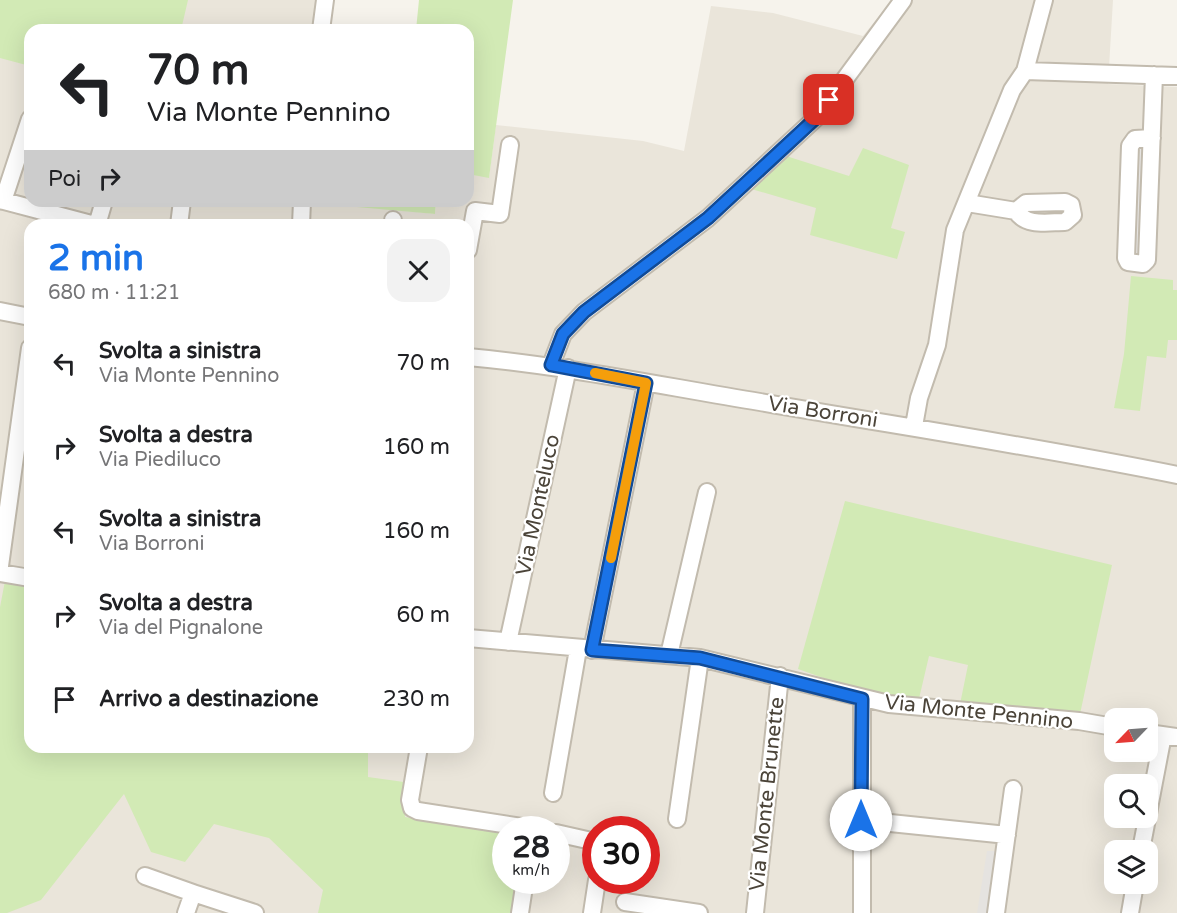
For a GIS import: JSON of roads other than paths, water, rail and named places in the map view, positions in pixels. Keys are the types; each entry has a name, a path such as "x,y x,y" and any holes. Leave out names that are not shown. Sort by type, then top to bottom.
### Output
{"street":[{"path":"322,24 325,0"},
{"path":"551,365 563,334 584,312 708,218 817,117 903,0"},
{"path":"914,426 919,398 937,345 955,230 1012,90 1025,71 1044,0"},
{"path":"1025,71 1177,76"},
{"path":"1152,138 1135,139 1130,146 1126,258 1128,262 1143,264 1147,260 1152,138 1154,75"},
{"path":"24,136 1,201 24,207"},
{"path":"474,219 475,211 500,214 510,145"},
{"path":"967,203 1016,211"},
{"path":"25,207 72,219"},
{"path":"0,311 24,315"},
{"name":"Via Borroni","path":"474,358 551,365 646,383 914,426 1177,475"},
{"name":"Via Monteluco","path":"508,642 568,368"},
{"path":"553,793 646,383"},
{"path":"0,566 24,392"},
{"path":"669,655 707,492"},
{"path":"0,573 24,577"},
{"name":"Via Monte Pennino","path":"474,639 700,658 780,676 862,699 929,710 1078,721 1104,725"},
{"path":"677,819 700,658"},
{"name":"Via Monte Brunette","path":"755,913 780,676"},
{"path":"862,699 862,913"},
{"path":"1144,840 1163,735"},
{"path":"418,753 410,800 412,808 418,811 492,822"},
{"path":"996,913 1013,789"},
{"path":"861,820 1007,835"},
{"path":"145,876 251,912"},
{"path":"186,913 193,893"},
{"path":"520,913 523,894"},
{"path":"592,913 595,894"},
{"path":"1130,913 1133,894"},
{"path":"626,902 699,913"}]}
